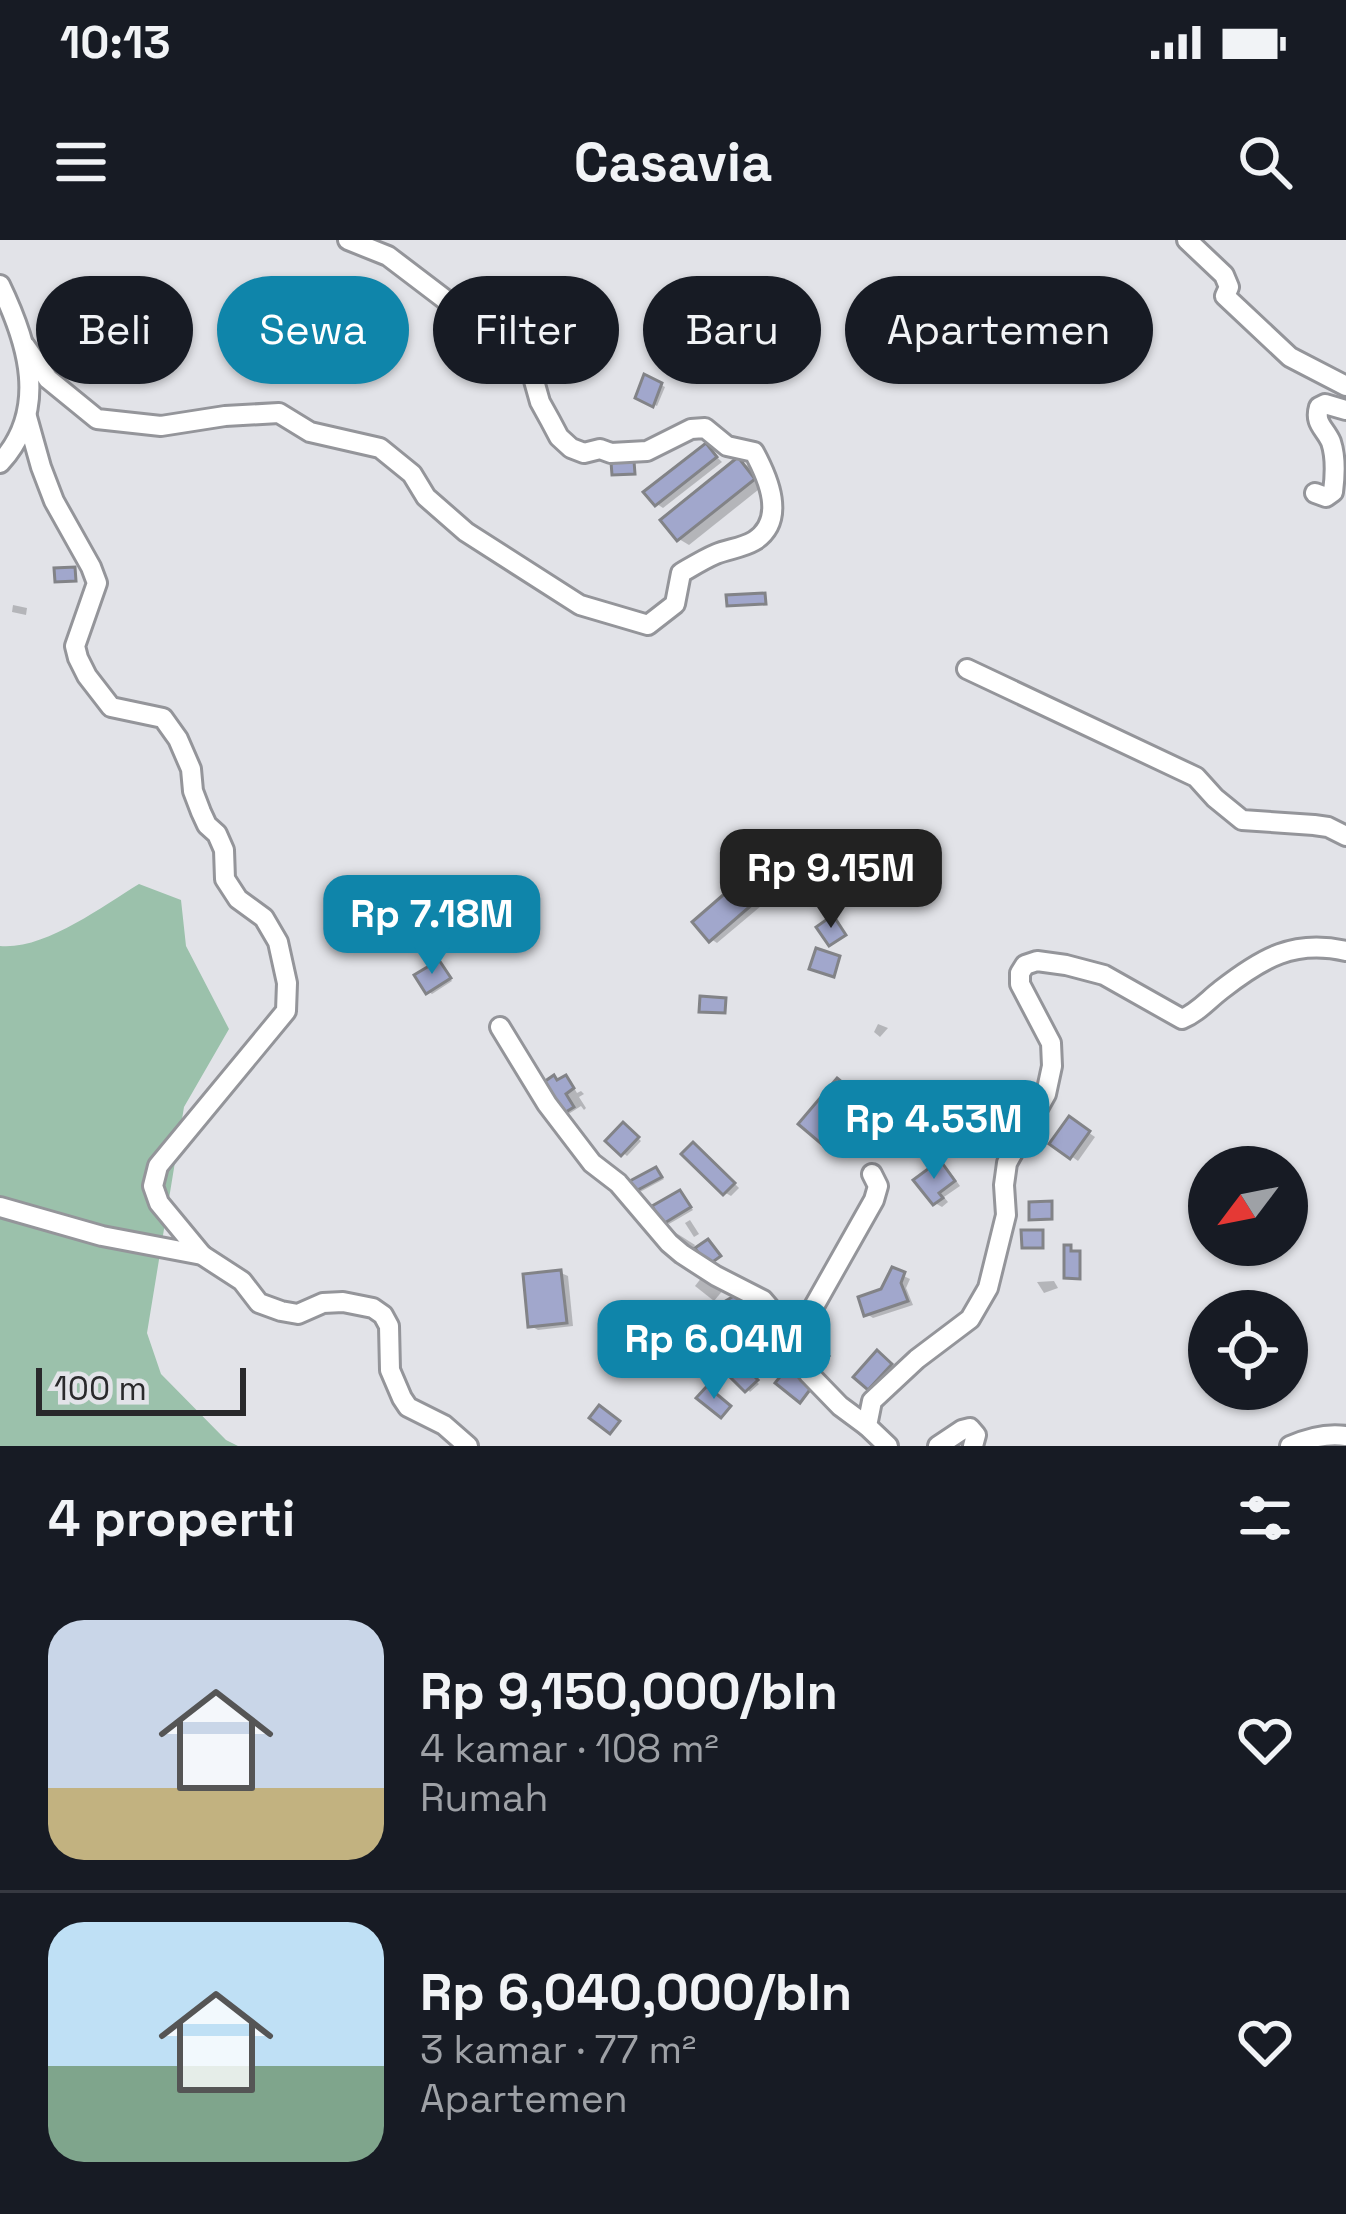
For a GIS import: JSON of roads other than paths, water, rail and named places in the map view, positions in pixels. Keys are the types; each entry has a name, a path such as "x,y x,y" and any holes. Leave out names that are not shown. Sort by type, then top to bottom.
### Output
{"street":[{"path":"0,285 25,346 48,380 97,419 161,426 279,413 310,432 380,448 412,474 426,497 466,532 580,605 648,625 675,604 681,573 764,531 772,495 754,452 727,446 705,428 691,429 647,451 584,453 572,448 559,437 540,402 531,370 509,348 388,256 348,240"},
{"path":"1187,240 1228,280 1225,296 1290,357 1346,386"},
{"path":"0,463 19,439 27,416 32,392 25,346"},
{"path":"1316,493 1326,497 1334,484 1332,449 1316,413 1325,404 1346,410"},
{"path":"27,416 54,501 97,583 75,646 78,658 111,706 163,718 172,729 184,751 201,812 224,850 225,879 238,899 264,918 278,942 287,983 286,1011 158,1166 153,1186 159,1204 202,1255 242,1280 259,1303 298,1314 322,1303 343,1302 383,1315 389,1326 390,1370 402,1398 408,1407 444,1425 468,1446"},
{"path":"967,670 1196,777 1243,820 1314,825 1346,836"},
{"path":"867,1426 872,1401 970,1319 988,1288 1006,1215 1007,1163 1046,1094 1052,1066 1051,1043 1020,984 1025,964 1066,965 1104,975 1182,1019 1282,951 1324,945 1346,951"},
{"path":"500,1028 592,1163 619,1183 682,1254 764,1300 780,1320 790,1347 822,1389 888,1446"},
{"path":"790,1347 874,1200 878,1186 872,1174"},
{"path":"0,1207 102,1236 202,1255"},
{"path":"938,1446 970,1428 976,1435 973,1446"},
{"path":"1290,1446 1310,1438 1346,1436"}]}
